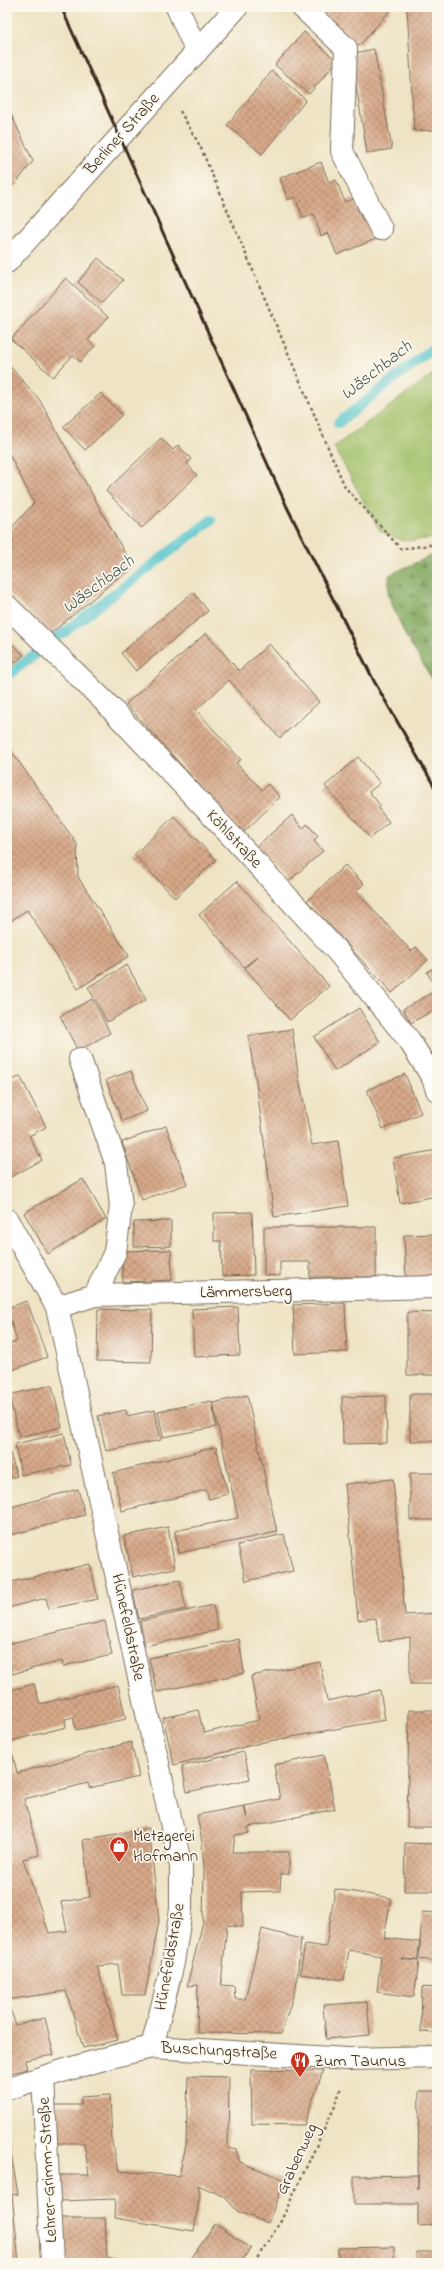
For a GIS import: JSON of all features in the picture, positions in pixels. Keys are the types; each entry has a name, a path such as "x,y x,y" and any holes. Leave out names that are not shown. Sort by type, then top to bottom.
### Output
{"street":[{"path":"177,7 197,52"},
{"name":"Berliner Straße","path":"7,262 237,7"},
{"path":"302,7 346,48 342,151 381,229"},
{"name":"Köhlstraße","path":"7,606 104,701 337,951 409,1040 432,1078 437,1090"},
{"path":"80,1059 116,1163 122,1206 115,1252 95,1295"},
{"name":"Hünefeldstraße","path":"7,1220 57,1308 181,1867 181,1909 173,1963 152,2047"},
{"name":"Lämmersberg","path":"57,1308 95,1295 437,1287"},
{"name":"Buschungstraße","path":"7,2089 42,2077 152,2047 348,2059 437,2057"},
{"name":"Lehrer-Grimm-Straße","path":"42,2077 52,2263"}],"path":[{"path":"163,89 186,117 200,146 345,487 401,549 437,544"},
{"name":"Grabenweg","path":"254,2263 281,2221 336,2104 348,2059"}],"green space":[{"path":"437,371 437,538 403,541 380,531 334,447"},
{"path":"430,556 437,557 437,687 405,635 388,595 389,575"}],"building":[{"path":"332,7 392,8 359,46 325,15"},
{"path":"407,7 436,7 437,130 414,131"},
{"path":"304,32 337,61 309,94 275,65"},
{"path":"374,49 392,149 367,153 351,54"},
{"path":"272,71 306,100 262,154 227,125"},
{"path":"7,106 33,161 17,182 7,191"},
{"path":"321,162 329,183 336,180 345,202 354,199 362,220 369,217 378,238 337,255 328,233 321,236 314,214 303,218 295,197 288,200 280,178"},
{"path":"98,258 123,280 102,303 78,282"},
{"path":"66,278 108,317 88,340 95,346 80,362 73,355 53,377 11,339"},
{"path":"7,363 39,399 132,566 50,634 7,591 7,533 34,503 7,450"},
{"path":"101,393 122,415 85,450 63,427"},
{"path":"161,438 173,450 178,445 191,459 187,464 197,475 142,528 106,491"},
{"path":"193,592 208,611 136,671 121,653"},
{"path":"206,633 239,671 269,644 319,702 280,738 229,680 196,710 241,760 236,763 262,790 268,784 280,797 243,833 126,704"},
{"path":"7,639 24,655 7,669"},
{"path":"7,745 77,844 78,877 129,956 78,989 27,910 7,923"},
{"path":"358,757 380,783 369,792 381,806 378,808 389,822 370,838 325,786"},
{"path":"292,815 303,829 307,824 318,836 314,841 323,851 288,882 256,847"},
{"path":"174,816 216,860 175,898 134,855"},
{"path":"345,865 364,884 356,891 411,951 416,947 428,960 392,993 307,901"},
{"path":"237,881 329,986 290,1020 245,968 258,956 244,967 199,915"},
{"path":"127,965 146,1000 107,1022 88,987"},
{"path":"437,966 437,990 427,972"},
{"path":"437,990 437,1008 411,1023 403,1009"},
{"path":"92,999 110,1033 78,1051 60,1016"},
{"path":"359,1008 380,1042 335,1071 314,1037"},
{"path":"292,1029 298,1073 312,1145 338,1141 348,1206 274,1217 256,1081 248,1036"},
{"path":"437,1050 437,1066 431,1053"},
{"path":"131,1071 147,1111 122,1121 106,1080"},
{"path":"405,1074 421,1113 383,1129 367,1090"},
{"path":"20,1076 46,1127 29,1136 42,1160 7,1179 7,1083"},
{"path":"166,1126 187,1184 142,1200 122,1142"},
{"path":"437,1150 437,1196 400,1203 393,1158"},
{"path":"83,1179 106,1219 48,1254 24,1213"},
{"path":"252,1212 254,1275 222,1276 221,1241 214,1241 214,1213"},
{"path":"171,1221 171,1246 134,1247 134,1222"},
{"path":"264,1227 376,1227 376,1277 310,1277 310,1262 280,1262 280,1276 264,1275"},
{"path":"437,1234 437,1278 406,1280 404,1235"},
{"path":"171,1250 172,1280 123,1282 122,1251"},
{"path":"27,1301 47,1357 7,1372 7,1345 17,1341 7,1308"},
{"path":"345,1303 347,1352 295,1354 293,1305"},
{"path":"238,1307 240,1355 194,1357 192,1309"},
{"path":"98,1309 152,1310 151,1362 97,1361"},
{"path":"407,1312 437,1313 437,1375 407,1375"},
{"path":"52,1385 62,1427 19,1437 9,1395"},
{"path":"410,1394 437,1394 437,1441 410,1441"},
{"path":"247,1395 277,1532 179,1553 175,1531 238,1518 213,1403"},
{"path":"386,1396 387,1443 343,1444 342,1397"},
{"path":"212,1401 216,1427 163,1437 158,1411"},
{"path":"126,1410 127,1416 155,1410 161,1440 106,1451 98,1416"},
{"path":"64,1433 71,1465 21,1475 15,1444"},
{"path":"7,1443 17,1476 7,1479"},
{"path":"216,1447 228,1494 209,1499 206,1490 122,1511 113,1473"},
{"path":"410,1473 437,1473 437,1520 410,1520"},
{"path":"393,1479 405,1615 437,1613 437,1684 410,1684 410,1637 379,1642 376,1618 358,1620 345,1484"},
{"path":"78,1489 85,1515 7,1536 7,1508"},
{"path":"168,1527 175,1568 133,1577 124,1536"},
{"path":"284,1534 293,1571 246,1581 238,1545"},
{"path":"90,1564 98,1599 49,1609 46,1598 7,1608 7,1583"},
{"path":"180,1580 186,1609 139,1619 133,1590"},
{"path":"213,1605 218,1630 145,1646 140,1621"},
{"path":"105,1621 112,1655 63,1666 62,1661 12,1674 7,1644"},
{"path":"239,1639 244,1673 157,1692 149,1658"},
{"path":"320,1662 327,1701 380,1690 385,1720 264,1742 174,1765 163,1718 198,1710 204,1733 259,1720 251,1676"},
{"path":"34,1684 40,1704 118,1685 126,1719 76,1730 73,1717 65,1719 66,1727 7,1742 7,1691"},
{"path":"409,1710 437,1710 437,1827 407,1827"},
{"path":"131,1742 139,1777 89,1788 88,1783 24,1799 39,1855 23,1859 49,1933 67,1931 61,1902 90,1897 83,1840 149,1828 159,1921 145,1995 122,1995 118,1964 97,1966 118,2040 83,2048 66,1991 7,2000 7,1756 13,1755 17,1773"},
{"path":"244,1752 250,1779 187,1792 182,1766"},
{"path":"324,1755 335,1809 248,1827 249,1833 235,1835 233,1852 289,1852 289,1874 281,1874 280,1891 242,1892 243,1927 227,1925 221,1985 234,1986 235,1999 245,1999 262,1929 301,1939 296,1987 281,2034 197,2033 198,1985 187,1986 203,1922 204,1868 202,1842 197,1815 244,1806 247,1819 245,1806 280,1799 274,1765"},
{"path":"405,1843 437,1844 437,1891 404,1891"},
{"path":"335,1889 391,1898 384,1938 420,1942 417,1960 401,1959 419,1961 414,1997 377,1992 381,1956 349,1950 344,1980 300,1974 305,1944 326,1947"},
{"path":"422,1912 437,1913 437,1961 419,1959"},
{"path":"422,1987 437,1988 437,2033 421,2032"},
{"path":"7,2001 16,2025 45,2018 54,2055 25,2060 27,2069 7,2074"},
{"path":"367,2002 370,2035 326,2039 323,2005"},
{"path":"251,2070 323,2071 304,2125 252,2124"},
{"path":"188,2076 229,2077 228,2148 236,2150 240,2162 285,2180 268,2223 237,2211 225,2197 198,2185 200,2194 194,2231 114,2218 115,2199 59,2201 58,2175 89,2175 84,2143 51,2143 51,2105 81,2105 81,2097 110,2095 112,2143 119,2171 179,2176 186,2145"},
{"path":"419,2091 437,2091 437,2225 418,2226 418,2204 354,2204 354,2176 418,2175 418,2189"},
{"path":"7,2130 18,2194 12,2195 19,2263 7,2263"},
{"path":"59,2218 105,2218 107,2258 130,2263 59,2263"},
{"path":"215,2224 251,2248 240,2263 188,2263"},
{"path":"394,2247 394,2263 338,2263 338,2248"},
{"path":"416,2252 437,2252 437,2263 416,2263"}],"waterway":[{"name":"Wäschbach","path":"338,423 437,345"},
{"name":"Wäschbach","path":"7,676 211,520"}],"railway":[{"path":"61,7 287,507 374,681 437,791"}],"place":[{"name":"Metzgerei Hofmann","path":"119,1863"},
{"name":"Zum Taunus","path":"300,2078"}]}
